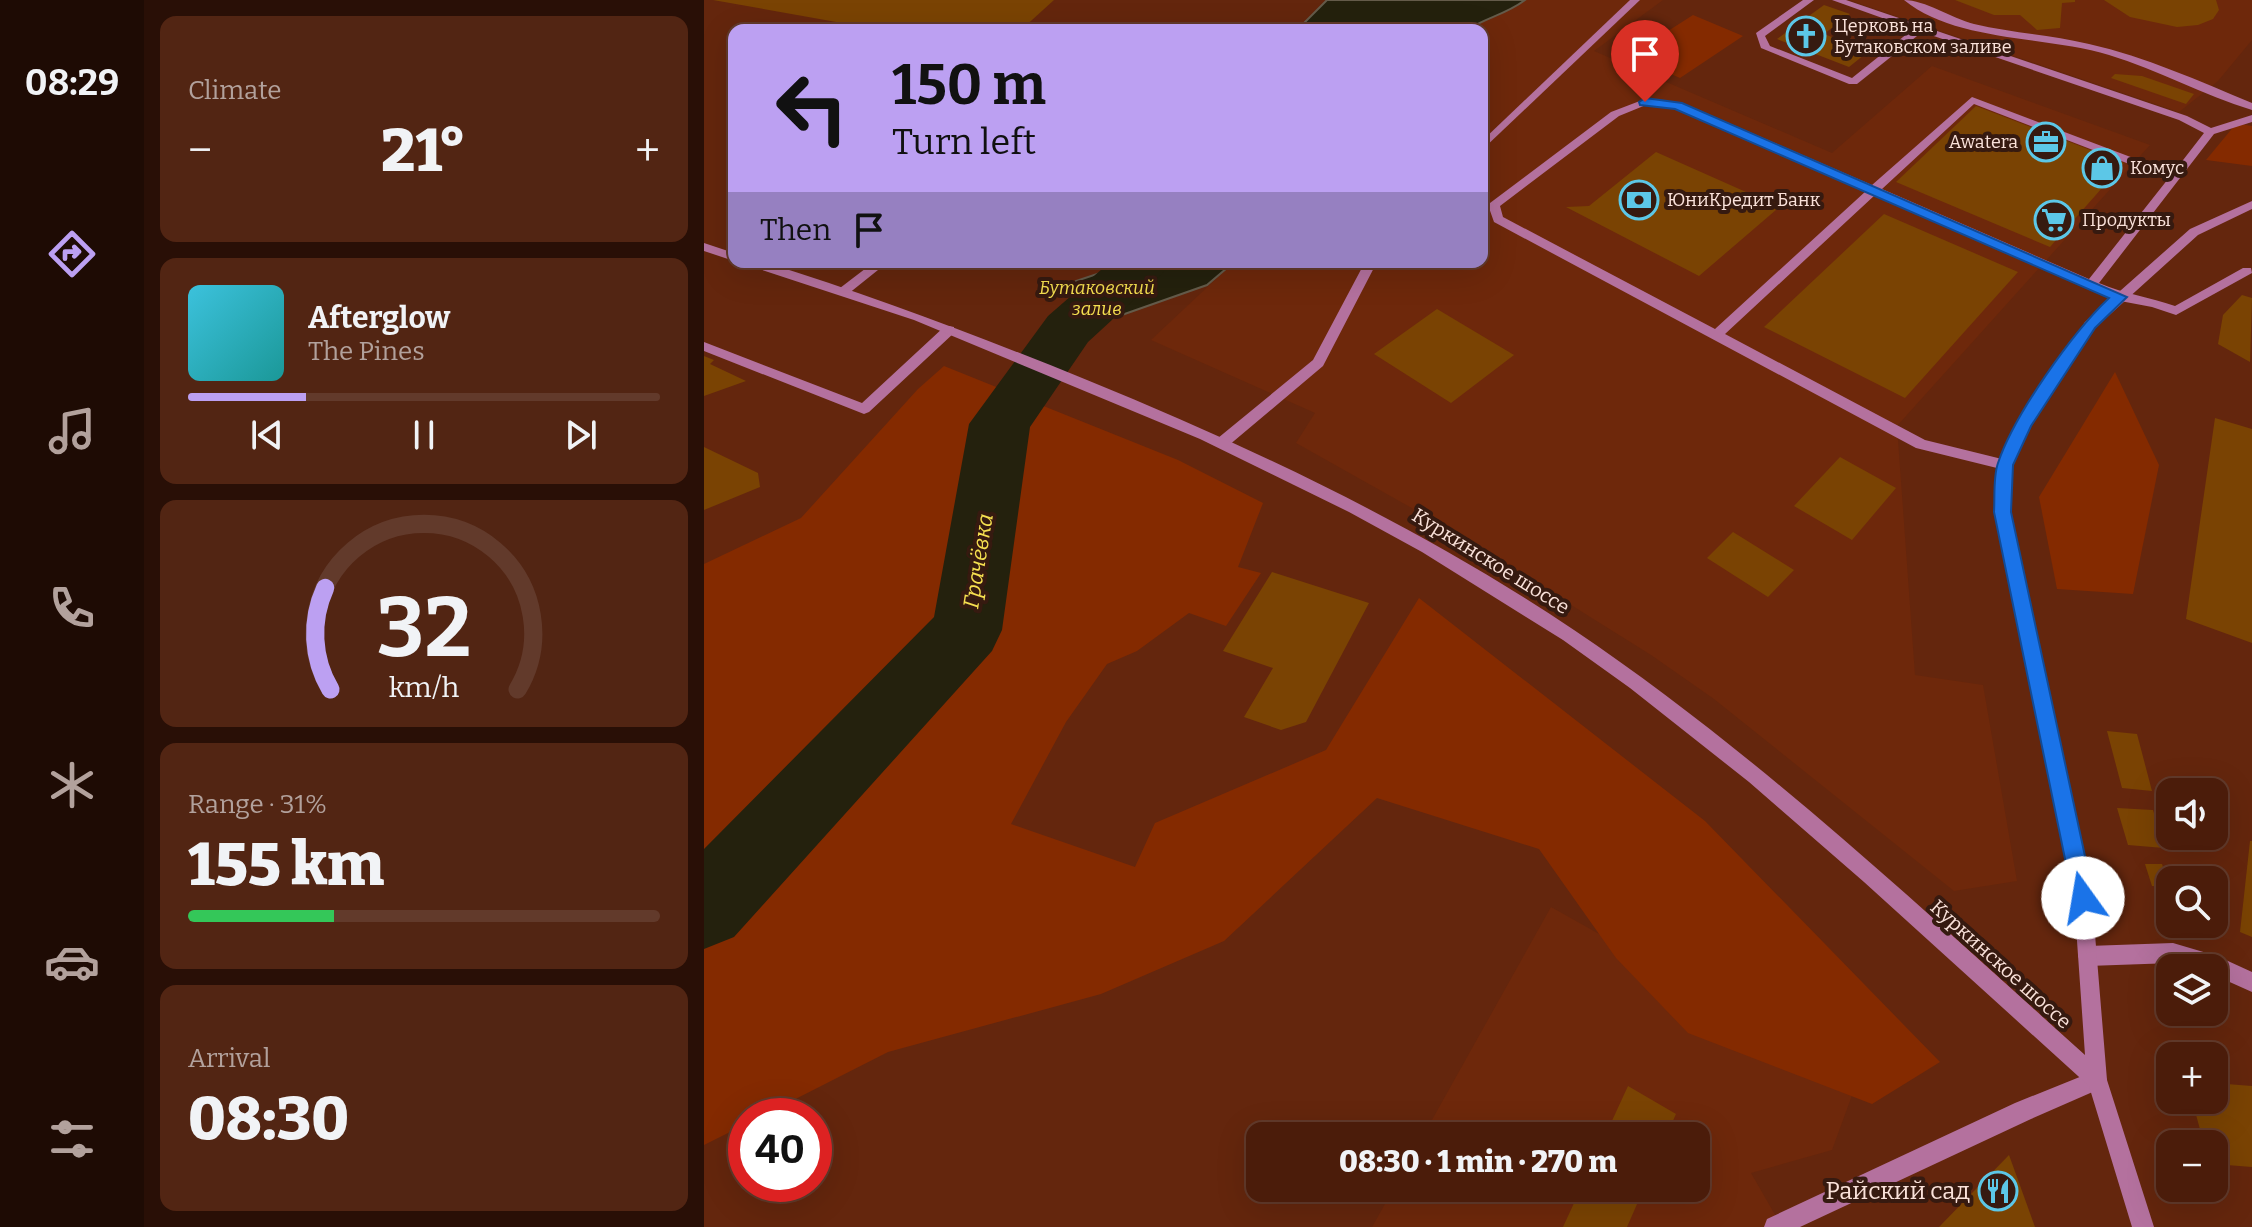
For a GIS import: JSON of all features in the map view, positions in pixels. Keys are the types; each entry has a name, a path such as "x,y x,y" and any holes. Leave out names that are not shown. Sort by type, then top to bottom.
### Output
{"street":[{"path":"1488,141 1635,0"},
{"path":"1809,0 1760,35 1766,48 1853,82 1921,28"},
{"path":"1837,0 2183,118 2210,132"},
{"path":"1861,0 2189,111 2223,128"},
{"path":"1909,0 1968,27 2015,36 2062,40 2094,48 2145,64 2252,107"},
{"path":"1715,336 1972,100 2174,177"},
{"path":"2005,465 1921,444 1498,219 1494,205 1615,114 1645,102 1678,105 2119,297 2154,303 2176,311 2247,271"},
{"path":"2091,285 2210,132 2252,118"},
{"path":"2143,1227 2097,1080 2083,898 2002,512 2005,465 2024,424 2090,325 2194,232 2252,205"},
{"path":"704,247 728,255"},
{"name":"Куркинское шоссе","path":"770,268 844,291 1102,391 1223,442 1396,527 1519,603 1634,681 1734,758 2097,1080"},
{"path":"844,291 874,268"},
{"path":"1223,442 1318,363 1368,268"},
{"path":"704,346 864,409 949,330"},
{"path":"2088,956 2173,953 2217,966 2252,982"},
{"path":"1775,1227 2023,1111 2097,1080"}],"shaded area":[{"path":"1525,0 1663,0 1594,51 1832,153 1932,66 2150,145 1897,426 1915,675 1983,685 2017,881 1954,891 1714,699 1651,655 1458,534 1296,443 1315,413 1151,340 1228,268 1488,268 1488,24 1476,24"},
{"path":"1849,0 2252,0 2252,40 2218,81 2179,112"},
{"path":"1693,15 1743,36 1680,78 1629,56"},
{"path":"2235,125 2252,126 2252,166 2206,160"},
{"path":"944,366 1178,460 1263,503 1238,567 1261,573 1226,626 1189,613 1137,651 1107,664 1066,722 1011,824 1135,867 1155,823 1326,750 1419,598 1705,821 1940,1062 1872,1104 1688,1033 1616,958 1539,849 1377,798 1224,941 1101,994 888,1052 797,1098 728,1098 728,1133 704,1145 704,564 801,518 918,389"},
{"path":"2115,372 2159,465 2133,594 2057,589 2039,497"},
{"path":"1551,907 1858,1079 1832,1150 1751,1173 1782,1227 1372,1227 1386,1202 1710,1202 1710,1122 1431,1122"}],"water":[{"path":"1327,0 1525,0 1478,24 1303,24"},
{"name":"Бутаковский залив","path":"1115,268 1227,268 1207,285 1082,329 1068,329 1063,322 1076,281"}],"building":[{"path":"713,0 1054,0 1028,24 847,24"},
{"path":"1955,0 2075,2 2062,3 2060,28 2037,30 2020,15 1994,15"},
{"path":"2104,0 2216,0 2219,10 2213,19 2198,25 2177,27 2130,17"},
{"name":"Церковь на Бутаковском заливе","path":"1824,5 1850,14 1824,34 1869,51 1849,67 1777,39"},
{"path":"2115,74 2142,76 2194,94 2186,104 2111,78"},
{"path":"1976,106 2124,163 2050,247 1896,182"},
{"path":"1656,152 1764,200 1790,198 1699,276 1566,207 1589,206"},
{"path":"1884,214 2018,272 1905,398 1764,327"},
{"path":"2242,295 2252,298 2250,362 2218,344 2223,315"},
{"path":"1437,309 1514,355 1451,403 1374,354"},
{"path":"704,356 714,360 710,364 746,381 704,396"},
{"path":"2215,418 2252,429 2252,643 2186,619"},
{"path":"704,447 758,473 760,487 704,510"},
{"path":"1840,457 1896,488 1852,540 1794,506"},
{"path":"1733,532 1794,570 1768,597 1707,558"},
{"path":"1272,572 1369,603 1306,722 1281,730 1244,717 1273,668 1223,651"},
{"path":"2107,731 2137,734 2152,791 2122,788"},
{"path":"2117,808 2153,810 2156,847 2128,845"},
{"path":"2252,841 2252,937 2240,932"},
{"path":"2145,864 2162,864 2156,866 2156,886 2152,886"},
{"path":"2228,1084 2252,1086 2252,1167 2228,1165 2228,1130 2200,1130 2196,1114 2228,1114"},
{"path":"1628,1086 1676,1114 1672,1122 1611,1122"},
{"name":"Райский сад","path":"2009,1155 2035,1227 1939,1227"},
{"path":"1575,1202 1638,1202 1627,1227 1563,1227"}],"waterway":[{"name":"Грачёвка","path":"704,908 967,630 1000,424 1068,329 1136,268"}],"place":[{"name":"Церковь на Бутаковском заливе","path":"1806,36"},
{"name":"Awatera","path":"2046,142"},
{"name":"Комус","path":"2102,168"},
{"name":"ЮниКредит Банк","path":"1639,200"},
{"name":"Продукты","path":"2054,220"},
{"name":"Райский сад","path":"1998,1191"}],"route":[{"path":"1645,102 1678,105 2119,297 2090,325 2024,424 2005,465 2002,512 2083,898"}]}
